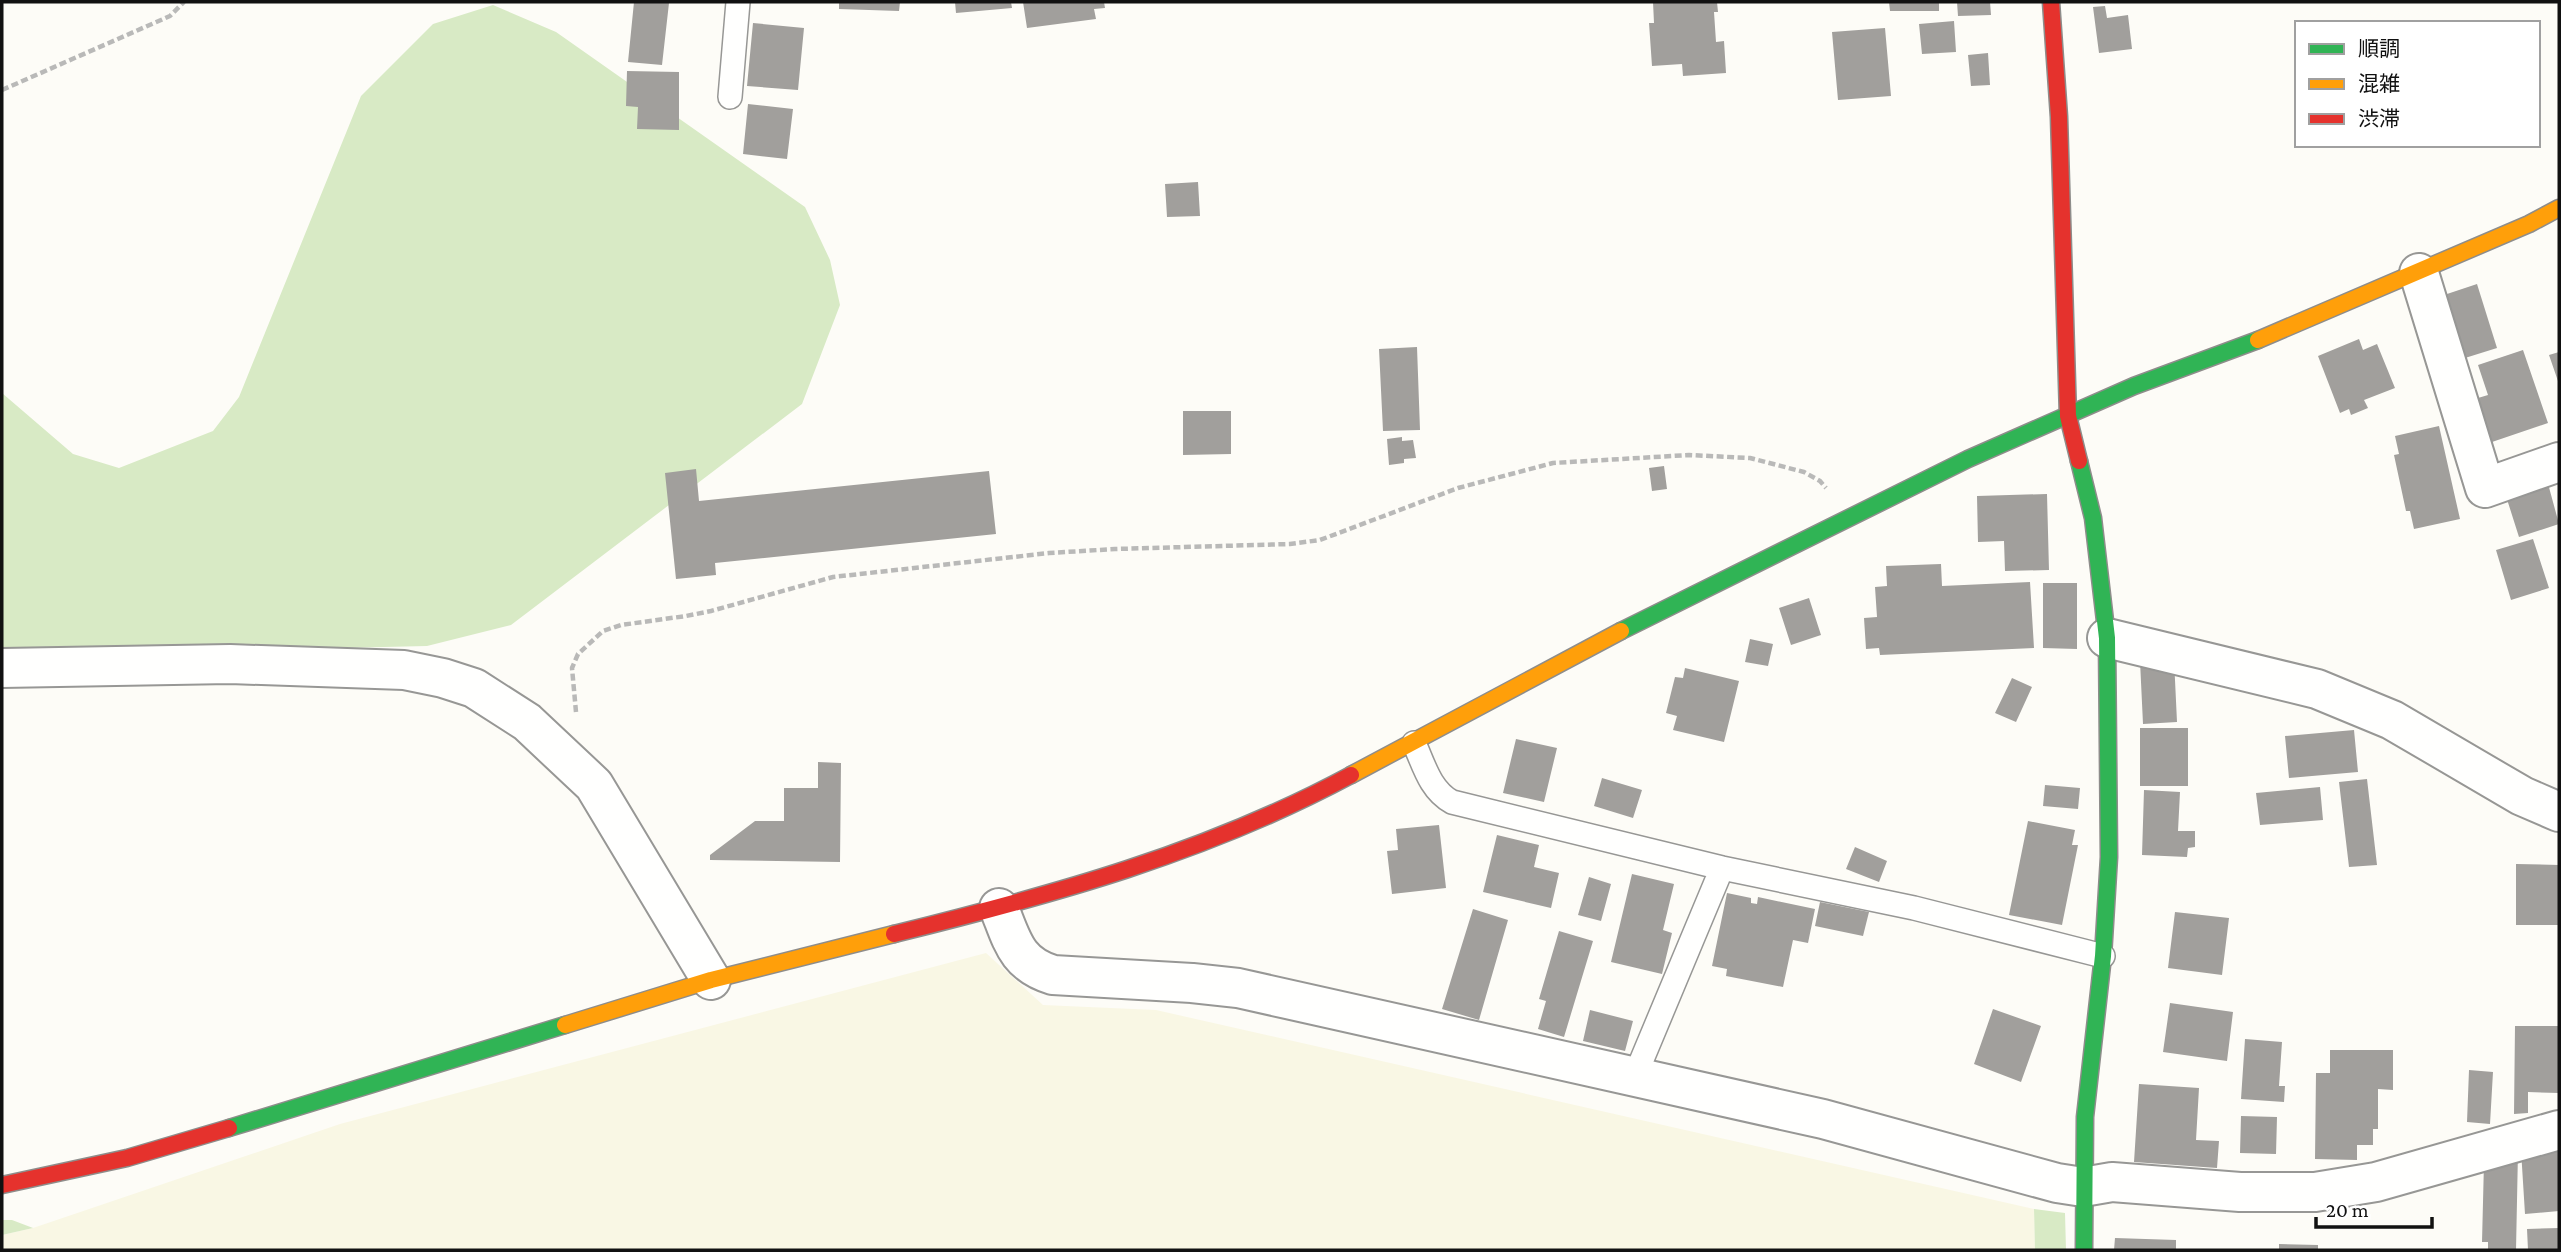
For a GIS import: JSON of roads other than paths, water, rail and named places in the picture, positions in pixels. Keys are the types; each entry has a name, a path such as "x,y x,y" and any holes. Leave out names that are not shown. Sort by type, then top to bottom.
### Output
{"street":[{"path":"2051,2 2059,117 2068,416 2093,518 2107,638 2109,858 2103,956 2085,1117 2084,1250"},
{"path":"2,1185 127,1158 711,980 999,908 1094,881 1204,844 1298,803 1651,615 1968,459 2134,387 2249,344 2419,273 2559,208"},
{"path":"2419,273 2485,488 2559,463"},
{"path":"2107,638 2317,689 2392,720 2522,796 2559,812"},
{"path":"2,668 230,664 404,670 474,688 527,722 594,785 711,980"},
{"path":"999,908 1012,940 1024,959 1036,970 1053,975 1238,988 1823,1119 2057,1183 2083,1186 2112,1182 2240,1192 2315,1192 2345,1188 2559,1130"}],"lane":[{"path":"730,97 738,2"},
{"path":"1414,743 1440,796 1452,802 1722,868 1914,908 2103,956"},
{"path":"1635,1076 1722,868"}]}
